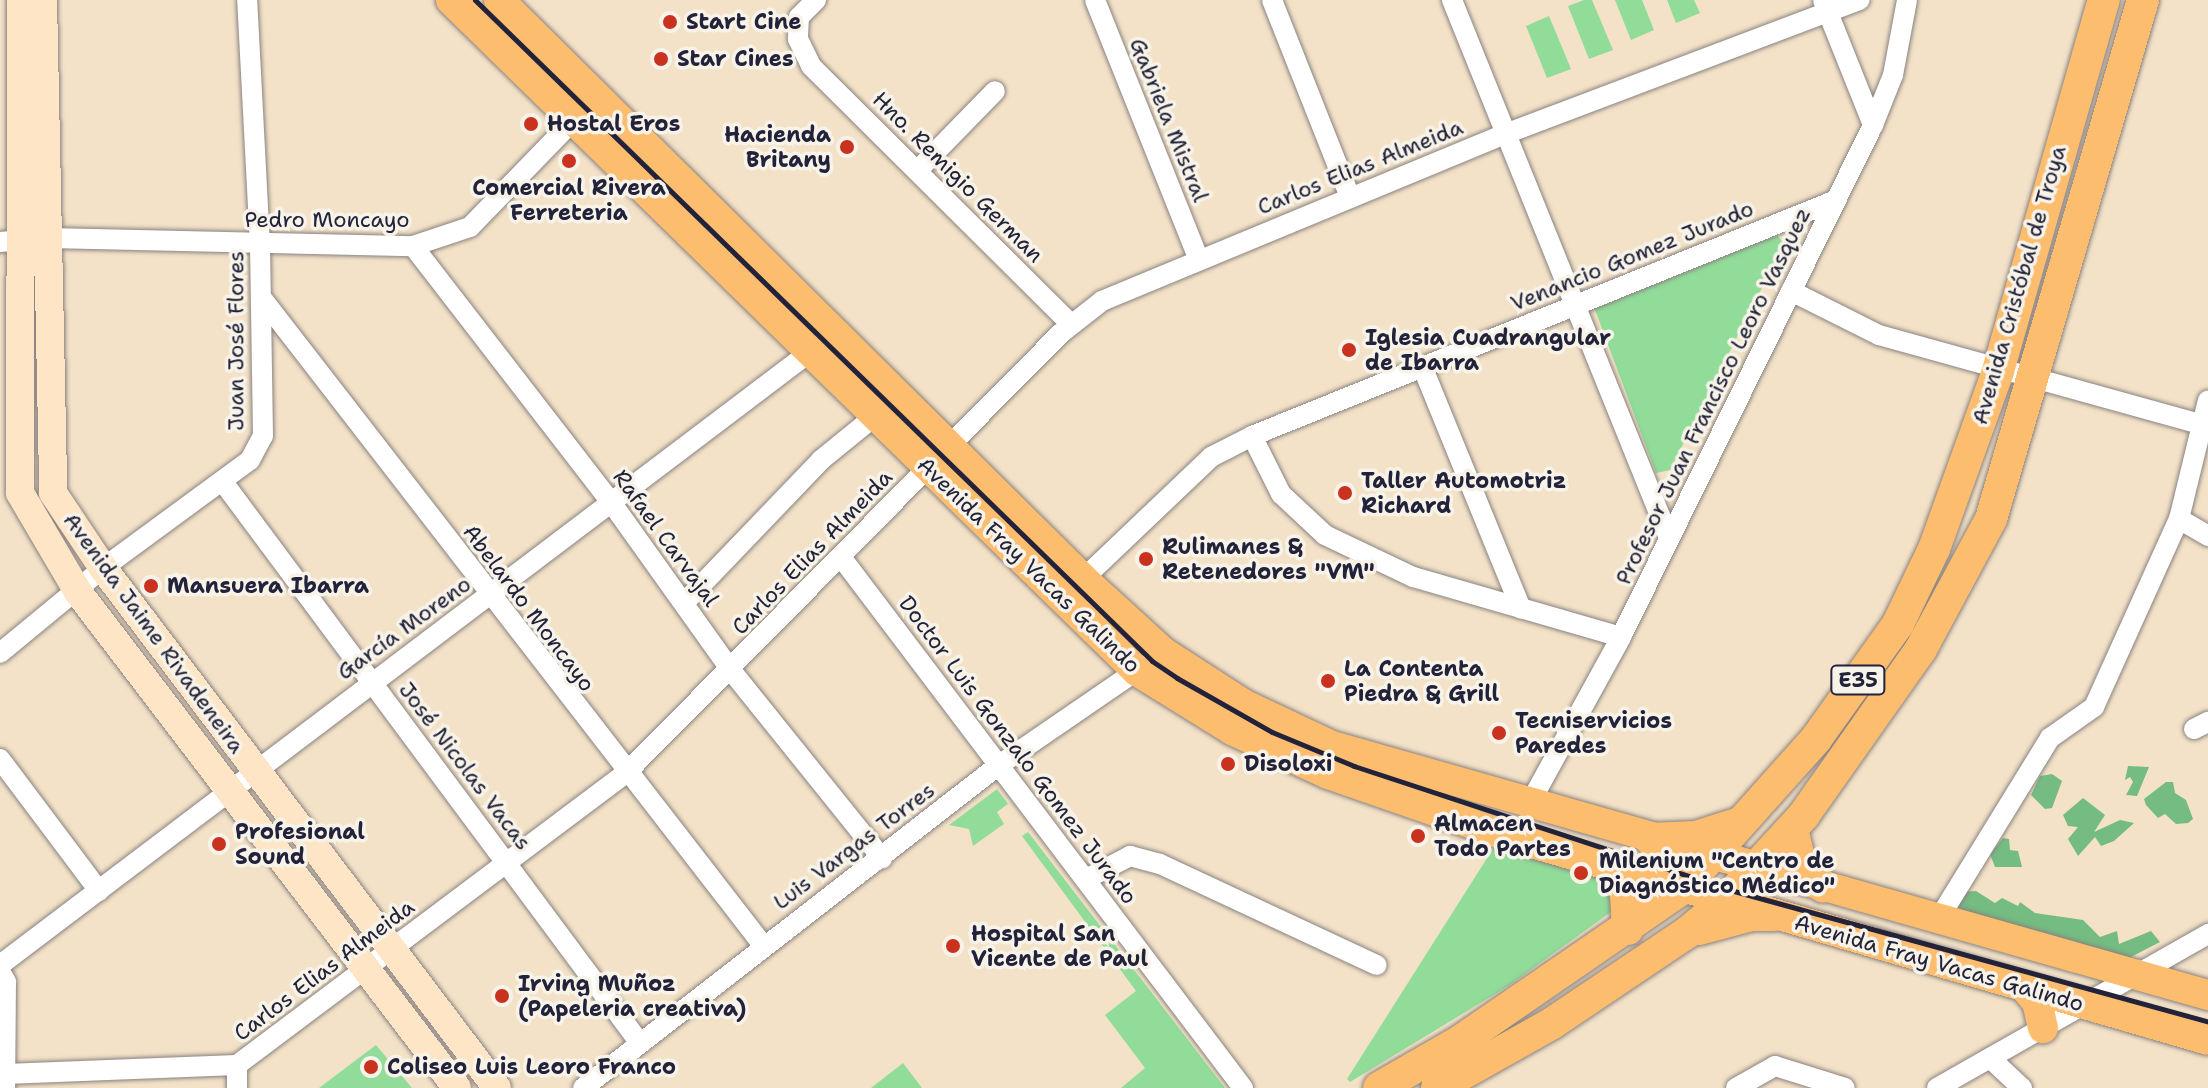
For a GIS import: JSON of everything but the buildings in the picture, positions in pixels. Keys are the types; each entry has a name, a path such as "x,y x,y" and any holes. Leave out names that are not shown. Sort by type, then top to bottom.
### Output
{"highway":[{"name":"Avenida Cristóbal de Troya","path":"1379,1088 1459,1042 1628,929 1682,889 1750,817 1816,739 1898,624 1934,549 1998,371 2104,0"},
{"name":"Avenida Cristóbal de Troya","path":"1437,1088 1551,1024 1688,932 1725,901 1792,829 1921,649 1991,519 2029,378 2143,0"},
{"path":"1650,839 1719,833 1750,817"},
{"path":"1792,829 1800,860 1823,886"},
{"path":"1615,868 1626,894 1628,929"},
{"path":"1688,932 1736,918 1774,915"}],"main road":[{"name":"Avenida Jaime Rivadeneira","path":"21,0 9,242 20,493 78,592 361,968 457,1088"},
{"name":"Avenida Jaime Rivadeneira","path":"43,0 53,493 103,568 389,950 497,1088"},
{"name":"Avenida Fray Vacas Galindo","path":"451,0 927,469 1137,671 1232,730 1328,774 1615,868 2208,1040"},
{"name":"Avenida Fray Vacas Galindo","path":"499,0 837,331 1083,579 1163,652 1245,705 1332,746 1531,801 1712,857 1757,867 2208,995"},
{"path":"528,0 538,37"},
{"path":"2026,989 2037,1002 2043,1028"}],"street":[{"name":"Juan José Flores","path":"0,653 78,592 103,568 250,460 263,436 260,245 247,0"},
{"name":"Hno. Remigio German","path":"816,0 799,17 798,39 811,66 1071,324"},
{"name":"Gabriela Mistral","path":"1095,0 1198,257"},
{"path":"1272,0 1350,197"},
{"path":"1452,0 1669,538"},
{"name":"Carlos Elias Almeida","path":"5,1081 237,1065 361,968 626,773 1071,324 1102,301 1198,257 1826,6 1860,0"},
{"name":"Profesor Juan Francisco Leoro Vasquez","path":"1531,801 1621,637 1873,125 1893,75 1907,0"},
{"path":"1826,6 1873,125"},
{"path":"918,170 995,91"},
{"name":"Pedro Moncayo","path":"9,242 49,238 413,246 470,227 597,96"},
{"name":"Venancio Gomez Jurado","path":"1083,579 1211,457 1252,436 1836,200"},
{"name":"Rafael Carvajal","path":"413,246 611,502 730,669 882,858"},
{"path":"1791,291 1879,335 1998,371 2199,424"},
{"name":"Abelardo Moncayo","path":"261,297 626,773 763,945"},
{"name":"García Moreno","path":"0,965 230,790 253,769 490,596 837,331"},
{"path":"1422,366 1521,609"},
{"path":"1938,920 2050,738 2094,707 2179,519 2199,424 2208,400"},
{"path":"684,603 821,460 874,417"},
{"path":"1252,436 1281,494 1325,535 1413,577 1621,637"},
{"name":"José Nicolas Vacas","path":"223,482 639,1042"},
{"path":"2179,519 2208,536"},
{"name":"Doctor Luis Gonzalo Gomez Jurado","path":"841,557 1243,1088"},
{"name":"Luis Vargas Torres","path":"583,1088 763,945 882,858 999,765 1163,652"},
{"path":"0,759 99,891"},
{"path":"1086,879 1130,856 1160,864 1377,965"},
{"path":"1937,1088 2133,973 2208,934"},
{"path":"0,971 6,982 5,1081"},
{"path":"1990,1058 2022,1088"},
{"path":"237,1065 237,1088"},
{"path":"1736,1088 1775,1066 1845,1088"}],"green space":[{"path":"1592,0 1613,50 1589,59 1568,6"},
{"path":"1615,0 1642,0 1654,30 1631,40"},
{"path":"1667,0 1694,0 1700,13 1676,23"},
{"path":"1549,16 1571,69 1547,78 1526,26"},
{"path":"1775,232 1784,244 1670,470 1656,473 1594,307"},
{"path":"2128,766 2149,767 2137,796 2126,795 2133,782 2130,777 2125,780"},
{"path":"2052,774 2062,781 2052,808 2045,809 2031,795 2040,776"},
{"path":"2166,782 2173,782 2175,793 2186,800 2193,819 2188,823 2176,824 2165,814 2158,818 2146,805 2144,799"},
{"path":"997,789 1008,804 997,812 1004,824 973,846 969,829 949,825"},
{"path":"2083,798 2105,815 2094,832 2120,820 2134,823 2114,841 2101,846 2095,837 2078,856 2068,839 2078,827 2068,826 2063,815"},
{"path":"1028,832 1225,1088 1121,1088 1145,1068 1105,1015 1136,991 1022,836"},
{"path":"2003,838 2009,839 2010,850 2018,851 2022,867 1995,867 1990,854"},
{"path":"1496,844 1608,878 1615,909 1510,985 1350,1082 1347,1079"},
{"path":"1976,891 1995,903 2002,898 2018,906 2020,902 2035,913 2083,920 2100,937 2117,931 2119,944 2151,931 2160,942 2127,959 1964,919 1952,902 1963,892"},
{"name":"Coliseo Luis Leoro Franco","path":"376,1045 412,1088 319,1088"},
{"path":"903,1063 922,1088 871,1088"}],"railway":[{"path":"475,0 1152,661 1177,678 1272,732 1354,766 1734,891 2208,1022"}],"place":[{"name":"Start Cine","path":"670,22"},
{"name":"Star Cines","path":"661,59"},
{"name":"Hostal Eros","path":"531,124"},
{"name":"Hacienda Britany","path":"847,147"},
{"name":"Comercial Rivera Ferreteria","path":"569,161"},
{"name":"Iglesia Cuadrangular de Ibarra","path":"1349,350"},
{"name":"Taller Automotriz Richard","path":"1345,493"},
{"name":"Rulimanes & Retenedores \"VM\"","path":"1146,559"},
{"name":"Mansuera Ibarra","path":"151,586"},
{"name":"La Contenta Piedra & Grill","path":"1328,681"},
{"name":"Tecniservicios Paredes","path":"1499,733"},
{"name":"Disoloxi","path":"1228,764"},
{"name":"Almacen Todo Partes","path":"1418,836"},
{"name":"Profesional Sound","path":"219,844"},
{"name":"Milenium \"Centro de Diagnóstico Médico\"","path":"1581,873"},
{"name":"Hospital San Vicente de Paul","path":"953,946"},
{"name":"Irving Muñoz (Papeleria creativa)","path":"502,996"},
{"name":"Coliseo Luis Leoro Franco","path":"371,1067"}]}
